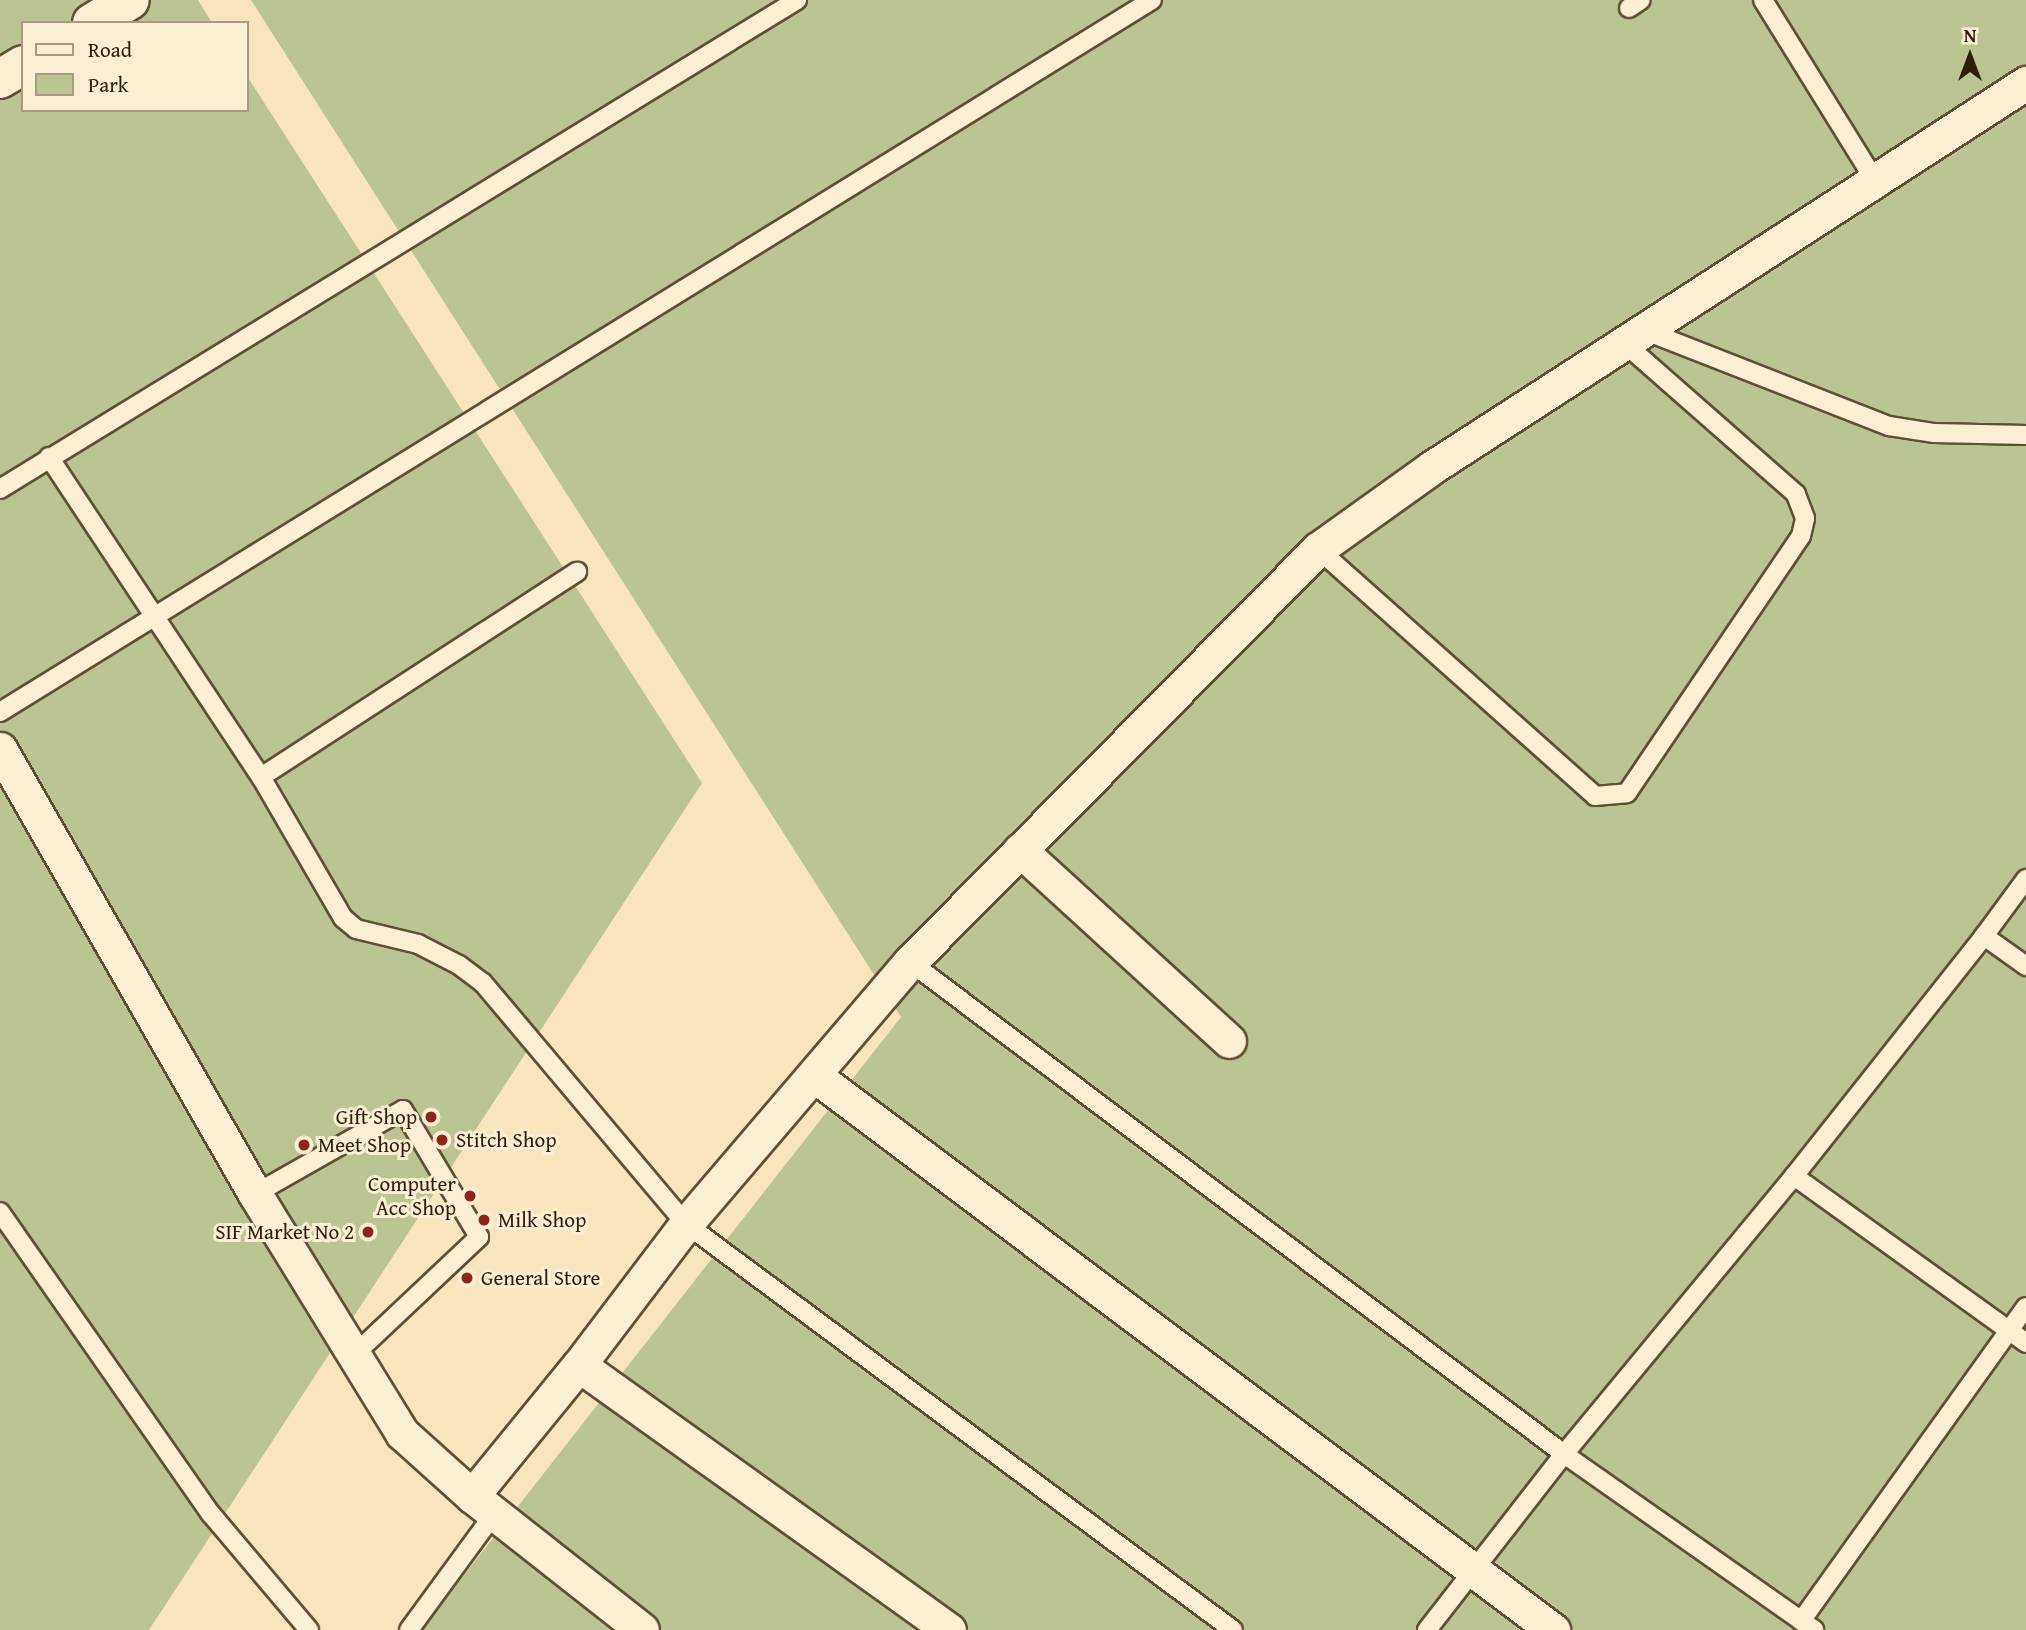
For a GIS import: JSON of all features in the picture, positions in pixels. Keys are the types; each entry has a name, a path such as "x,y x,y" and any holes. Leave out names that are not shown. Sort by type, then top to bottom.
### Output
{"street":[{"path":"95,21 130,0"},
{"path":"0,79 21,66"},
{"path":"483,1505 579,1365 686,1224 910,962 1318,549 1431,468 2026,83"},
{"path":"0,749 255,1194 402,1433 483,1505 642,1630"},
{"path":"1020,850 1229,1041"},
{"path":"815,1076 1553,1630"},
{"path":"579,1365 949,1630"}],"lane":[{"path":"0,489 797,0"},
{"path":"0,712 1152,0"},
{"path":"1763,0 1876,182"},
{"path":"1636,337 1889,426 1934,433 2026,435"},
{"path":"1318,549 1595,796 1627,793 1801,536 1805,518 1796,494 1636,337"},
{"path":"50,457 261,777 343,918 356,929 418,944 459,965 482,984 686,1224 1233,1630"},
{"path":"261,777 577,572"},
{"path":"1427,1630 1564,1454 1794,1176 2026,879"},
{"path":"1984,936 2026,966"},
{"path":"910,962 1564,1454 1807,1625 2026,1307"},
{"path":"255,1194 403,1110 479,1237 354,1355"},
{"path":"1794,1176 2026,1343"},
{"path":"0,1212 211,1514 309,1630"},
{"path":"409,1630 483,1505"}],"green space":[{"path":"0,0 198,0 211,21 21,21 21,112 248,112 248,78 702,783 149,1630 0,1630"},
{"path":"251,0 2026,0 2026,1630 421,1630 901,1017"}],"place":[{"name":"Gift Shop","path":"431,1117"},
{"name":"Stitch Shop","path":"442,1140"},
{"name":"Meet Shop","path":"304,1145"},
{"name":"Computer Acc Shop","path":"470,1196"},
{"name":"Milk Shop","path":"484,1220"},
{"name":"SIF Market No 2","path":"368,1232"},
{"name":"General Store","path":"467,1278"}]}
